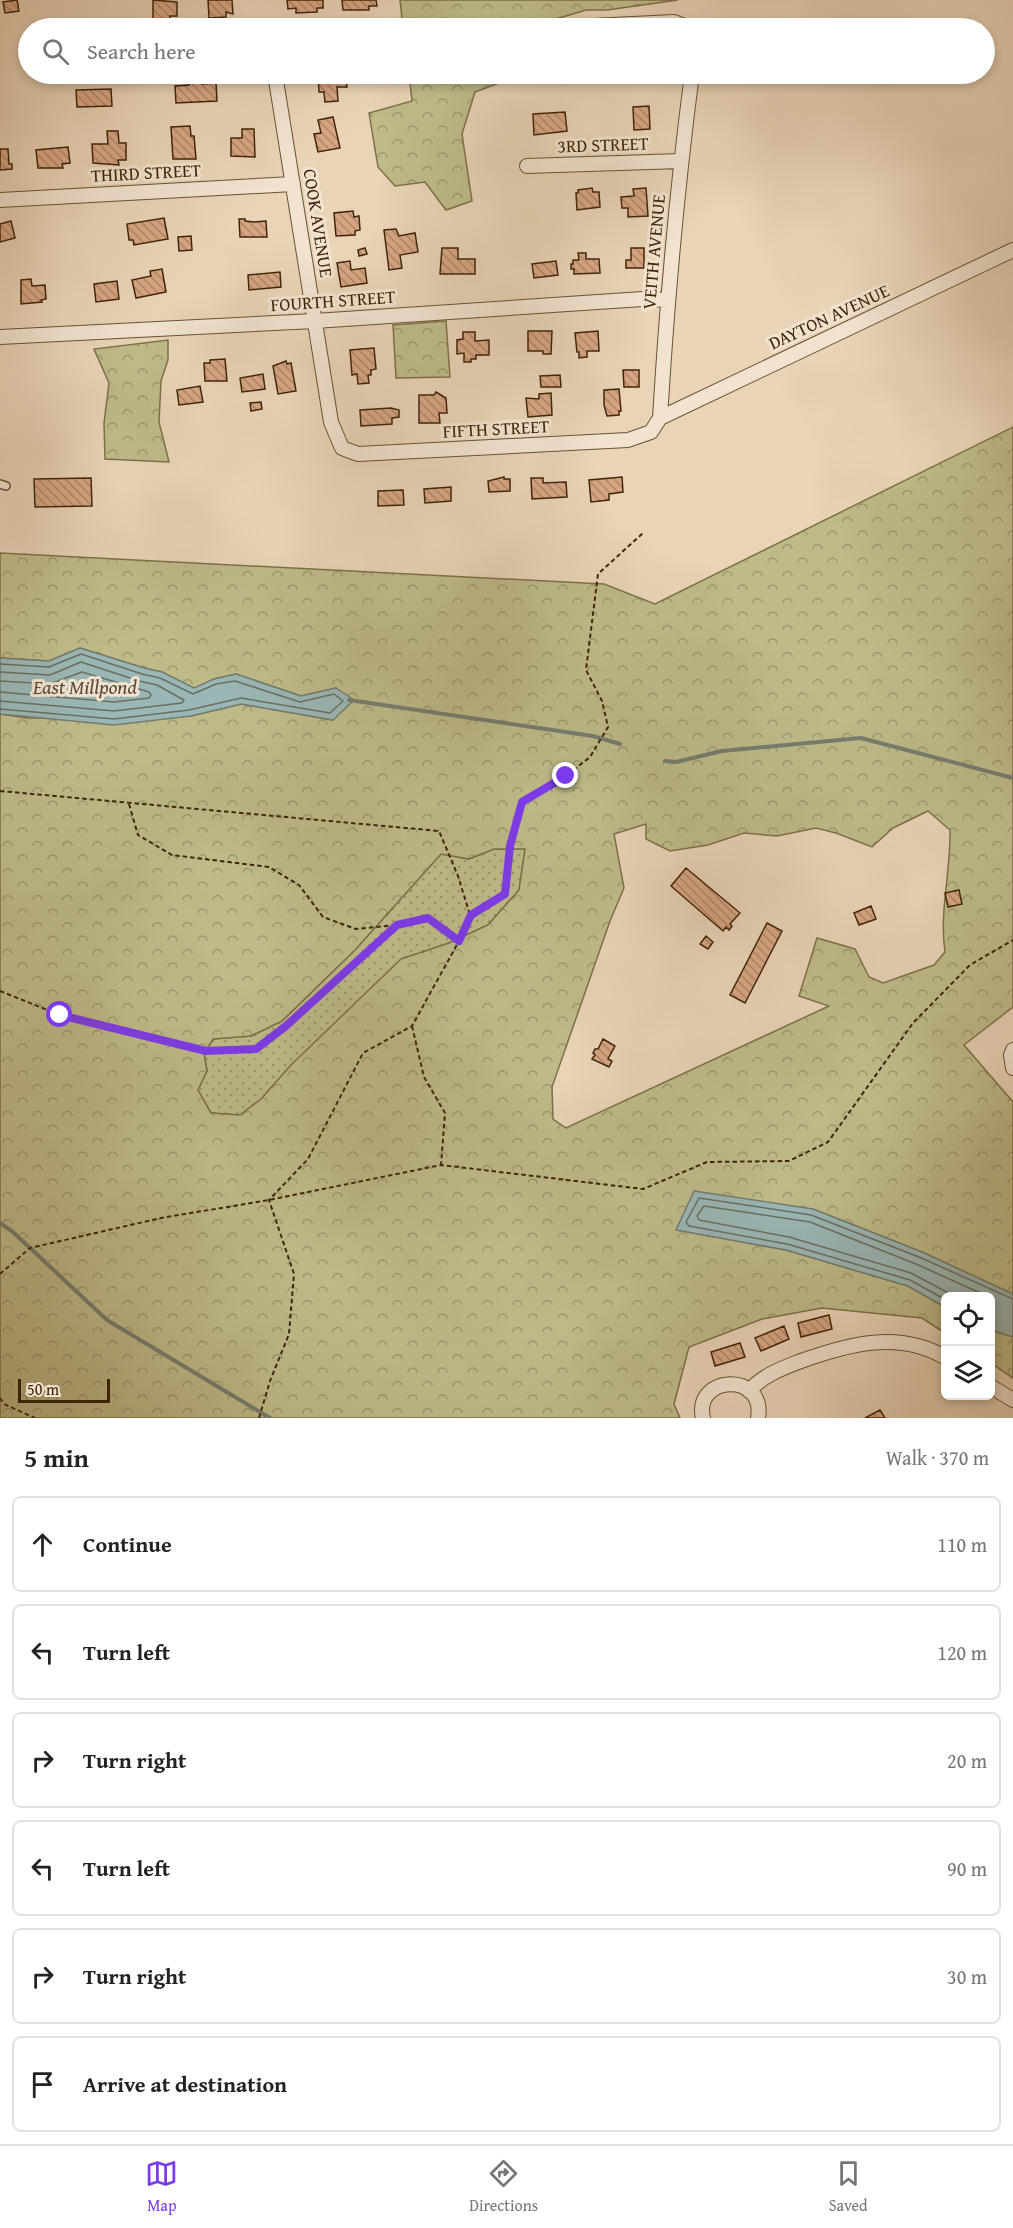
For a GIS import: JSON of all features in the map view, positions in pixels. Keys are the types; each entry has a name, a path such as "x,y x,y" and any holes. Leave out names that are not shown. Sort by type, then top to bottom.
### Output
{"street":[{"name":"COOK AVENUE","path":"277,84 331,422 342,448"},
{"name":"VEITH AVENUE","path":"651,432 660,417 668,300 691,84"},
{"name":"3RD STREET","path":"527,166 681,160"},
{"name":"THIRD STREET","path":"0,200 293,184"},
{"name":"DAYTON AVENUE","path":"660,417 1013,250"},
{"name":"FOURTH STREET","path":"0,337 315,321 643,299 668,300"},
{"name":"FIFTH STREET","path":"342,448 358,454 628,440 651,432"},
{"path":"1013,1050 1011,1055 1013,1068"},
{"path":"749,1391 776,1370 856,1344 896,1342 912,1344 941,1356"},
{"path":"703,1418 704,1400 714,1388 728,1383 742,1385 754,1394 760,1408 758,1418"},
{"path":"995,1389 1013,1400"}],"path":[{"path":"269,1200 308,1159 363,1053 412,1026 471,915 505,894 510,846 522,802 566,776 590,757 608,727 602,700 586,670 598,574 644,533"},
{"path":"0,791 439,831 471,915"},
{"path":"129,804 138,835 172,855 269,867 299,885 323,917 356,929 397,925 428,918 459,941"},
{"path":"0,991 60,1015 206,1051 256,1049 286,1026 397,925"},
{"path":"0,1274 30,1248 161,1218 269,1200 441,1165 643,1189 707,1162 789,1161 828,1142 913,1023 970,965 1013,940"},
{"path":"412,1026 424,1077 445,1113 441,1165"},
{"path":"259,1418 289,1334 294,1274 269,1200"},
{"path":"0,1398 4,1404 35,1418"}],"green space":[{"path":"400,0 678,0 607,10 586,10 559,18 402,18"},
{"path":"410,84 496,84 475,92 462,134 472,201 446,210 425,182 395,186 378,167 369,113 412,101"},
{"path":"446,321 450,377 396,378 393,325"},
{"path":"168,340 168,360 161,381 159,422 169,462 105,459 104,423 109,383 94,349"},
{"path":"1013,427 1013,1007 964,1045 1013,1102 1013,1294 922,1252 813,1209 677,1230 786,1250 908,1286 941,1305 941,1330 922,1318 822,1308 762,1319 689,1347 674,1404 680,1418 0,1418 0,714 27,718 191,716 241,704 333,720 336,688 301,696 236,674 214,679 194,689 162,672 80,648 49,661 0,658 0,553 604,584 655,604","holes":["928,811 950,830 943,922 945,952 934,965 883,983 869,977 855,949 817,938 799,996 829,1006 566,1128 553,1119 552,1087 610,921 624,888 614,834 646,824 646,839 670,851 708,845 744,833 777,836 816,828 872,847 893,828","494,849 525,849 519,890 488,925 449,943 401,959 292,1064 261,1099 240,1115 211,1113 198,1090 207,1071 204,1054 213,1039 251,1036 282,1021 355,950 441,854 469,859"]},
{"path":"494,849 525,849 519,890 488,925 449,943 292,1064 261,1099 240,1115 211,1113 198,1090 207,1071 204,1054 213,1039 251,1036 282,1021 355,950 441,854 469,859"},
{"path":"995,1332 1013,1337 1013,1378 995,1366"}],"water":[{"name":"East Millpond","path":"80,648 162,672 194,688 214,679 236,674 301,696 336,688 354,700 333,720 241,704 191,716 114,725 0,714 0,658 49,661"},
{"path":"694,1191 813,1209 922,1252 1013,1294 1013,1337 995,1331 995,1292 941,1292 941,1305 908,1286 786,1250 676,1230"}],"building":[{"path":"17,0 19,11 5,13 3,2"},
{"path":"153,0 177,2 177,16 153,18"},
{"path":"208,0 232,0 233,14 226,12 226,17 209,18"},
{"path":"287,0 323,0 323,8 317,8 317,12 296,13 296,8 288,9"},
{"path":"342,0 376,0 377,6 369,6 369,10 343,10"},
{"path":"216,84 217,101 176,103 175,86"},
{"path":"319,84 347,84 347,87 337,87 338,101 325,102 324,92 319,92"},
{"path":"111,89 112,106 77,107 76,90"},
{"path":"649,106 650,129 634,130 633,107"},
{"path":"565,112 567,131 534,135 533,114"},
{"path":"333,117 340,148 318,152 314,134 321,133 318,120"},
{"path":"190,126 191,136 194,136 196,159 173,159 171,127"},
{"path":"242,129 254,129 255,157 231,156 231,138 242,138"},
{"path":"107,131 118,131 119,143 126,143 126,160 118,160 119,165 93,163 92,144 108,144"},
{"path":"68,147 70,163 62,164 63,168 38,168 36,150"},
{"path":"0,149 8,149 9,164 12,164 12,169 0,170"},
{"path":"592,188 593,192 599,192 600,207 577,210 576,193 578,190"},
{"path":"646,188 648,216 628,217 628,208 622,208 621,197 634,196 633,189"},
{"path":"353,211 354,217 359,216 360,230 355,231 355,235 336,236 334,213"},
{"path":"164,218 168,239 134,245 133,240 129,240 127,224"},
{"path":"239,219 254,222 266,221 267,237 240,237"},
{"path":"11,221 15,238 0,242 0,224"},
{"path":"396,229 399,236 415,233 418,252 400,255 402,268 389,270 384,230"},
{"path":"191,236 192,250 179,251 178,237"},
{"path":"365,248 367,254 359,256 358,250"},
{"path":"442,248 458,248 458,259 475,259 475,274 440,274"},
{"path":"631,248 644,248 644,268 626,268 626,260 631,260"},
{"path":"578,253 586,253 586,259 599,259 600,273 574,274 571,264 573,260 579,260"},
{"path":"350,261 351,270 365,268 367,283 341,287 337,263"},
{"path":"556,261 558,275 534,278 532,264"},
{"path":"162,269 166,292 136,298 132,280 151,276 150,271"},
{"path":"280,272 281,287 249,290 248,275"},
{"path":"31,279 32,286 45,285 46,299 41,300 42,302 21,304 21,280"},
{"path":"117,281 119,299 96,302 94,284"},
{"path":"528,331 552,331 551,354 543,354 543,351 528,351"},
{"path":"598,331 599,351 587,351 587,357 579,358 575,333"},
{"path":"463,332 475,332 475,341 489,340 489,355 476,355 476,359 471,359 471,362 464,362 464,353 457,354 457,340 463,339"},
{"path":"374,348 376,369 371,370 371,375 368,375 369,383 358,384 357,374 352,375 350,350"},
{"path":"225,359 227,381 205,381 204,363 210,363 210,360"},
{"path":"286,361 287,364 291,363 296,391 278,394 273,366"},
{"path":"623,370 639,370 639,387 624,387"},
{"path":"263,374 265,389 242,392 240,378"},
{"path":"560,375 561,387 541,387 540,376"},
{"path":"200,386 203,402 179,405 177,390"},
{"path":"619,389 621,411 619,415 607,416 604,390"},
{"path":"436,392 446,398 447,413 439,413 440,423 419,423 419,395 434,395"},
{"path":"551,393 552,415 528,417 526,398 539,399 539,394"},
{"path":"261,402 262,409 251,411 250,403"},
{"path":"391,408 399,410 399,417 392,418 392,424 361,426 360,410"},
{"path":"504,477 504,479 510,479 510,491 489,492 488,481"},
{"path":"622,477 623,492 609,494 609,500 591,502 589,480"},
{"path":"91,478 92,506 35,507 34,479"},
{"path":"531,478 543,478 543,483 566,482 567,497 532,499"},
{"path":"451,487 451,501 425,503 424,489"},
{"path":"403,490 404,505 378,506 378,491"},
{"path":"686,868 740,913 730,924 732,926 729,930 726,927 723,931 671,886"},
{"path":"959,890 962,904 948,907 945,893"},
{"path":"871,906 876,919 859,925 854,913"},
{"path":"767,923 782,931 745,1003 730,995"},
{"path":"706,936 713,942 708,949 700,944"},
{"path":"603,1039 615,1046 608,1059 612,1061 609,1067 592,1059 595,1049 598,1049"},
{"path":"829,1315 832,1329 801,1337 798,1323"},
{"path":"784,1326 789,1339 761,1351 755,1338"},
{"path":"740,1343 745,1357 715,1366 711,1352"},
{"path":"880,1410 885,1418 865,1418"}],"waterway":[{"path":"349,700 593,736 620,744"},
{"path":"665,761 676,762 722,751 861,738 1013,778"},
{"path":"0,1223 13,1232 107,1320 270,1418"}],"route":[{"path":"60,1015 206,1051 256,1049 286,1026 397,925 428,918 459,941 471,915 505,894 510,846 522,802 566,776"}]}
